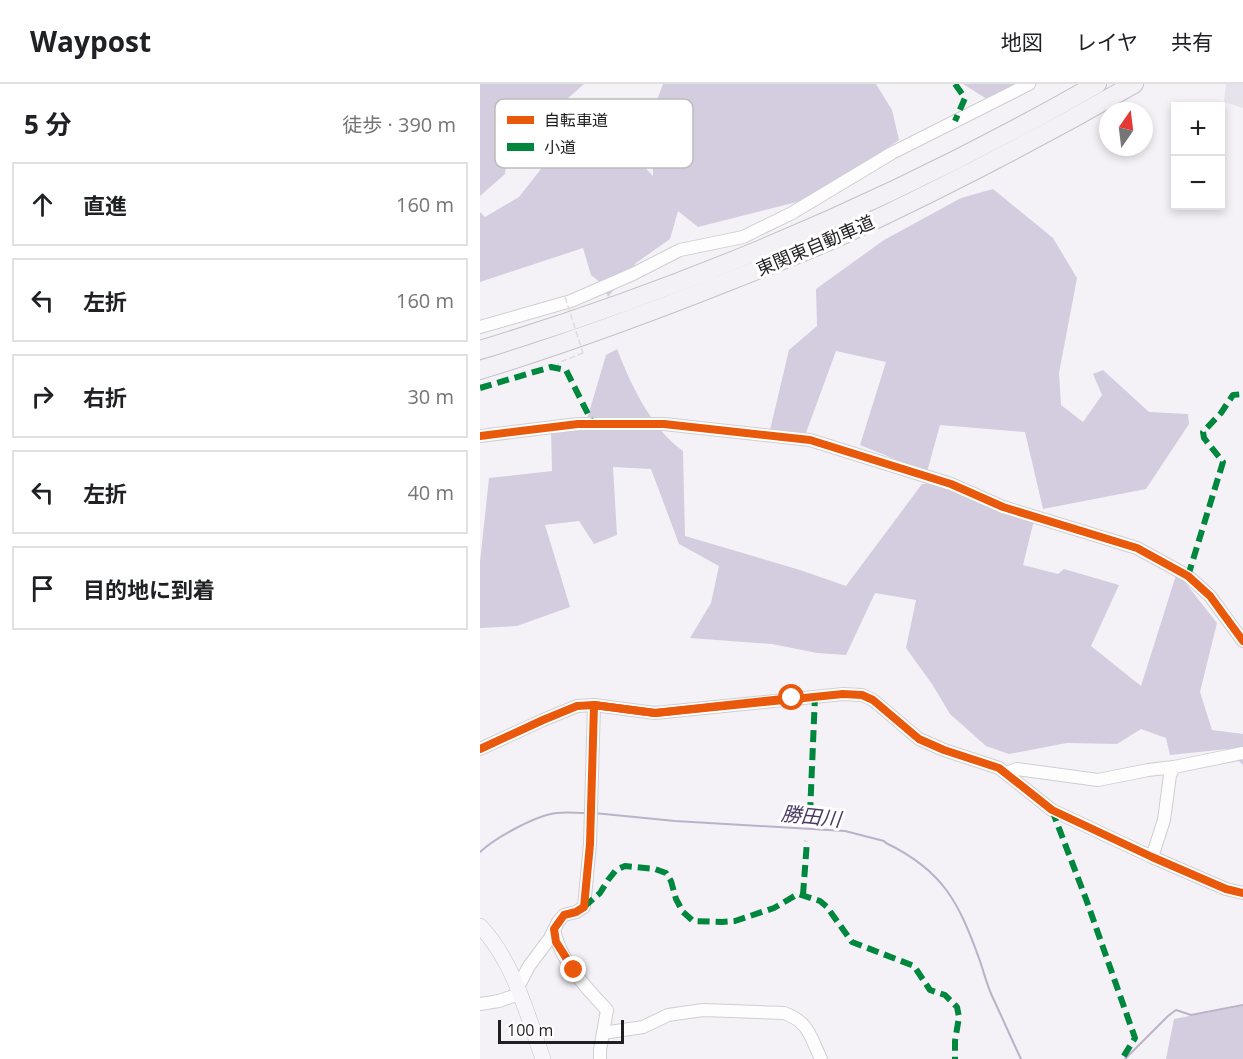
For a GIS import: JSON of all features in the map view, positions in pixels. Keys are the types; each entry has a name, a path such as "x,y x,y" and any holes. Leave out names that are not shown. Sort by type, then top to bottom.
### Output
{"highway":[{"name":"東関東自動車道","path":"480,350 649,293 760,249 900,187 1095,84"},
{"name":"東関東自動車道","path":"480,370 656,310 843,235 995,160 1134,84"}],"main road":[{"path":"480,926 502,954 543,1059"}],"street":[{"path":"480,327 571,301 633,274 680,250 743,237 792,213 892,153 1029,84"},
{"path":"480,436 578,424 664,424 810,440 951,484 1003,507 1137,548 1188,576 1210,596 1243,641"},
{"path":"480,749 577,706 594,705 655,713 843,693 862,695 873,700 919,739 944,750 999,768 1052,810 1152,857 1226,889 1243,893"},
{"path":"480,1004 499,1001 518,992 529,966 564,915 584,907 590,844 594,705"},
{"path":"1006,773 1017,769 1098,780 1243,753"},
{"path":"1152,857 1164,820 1170,775 1174,767"},
{"path":"554,929 556,942 582,983 607,1010 600,1059"},
{"path":"603,1033 643,1027 668,1015 702,1010 784,1013 796,1018 806,1027 820,1059"}],"path":[{"path":"555,368 560,362 583,353 564,297"}],"shaded area":[{"path":"480,84 584,84 567,99 495,99 495,168 506,168 505,174 480,196"},
{"path":"663,84 876,84 892,110 899,140 813,198 698,227 678,211 670,239 636,263 608,297 602,284 591,275 583,248 480,282 480,212 485,217 519,197 542,168 646,168 653,176 653,168 693,168 693,99 657,99"},
{"path":"963,84 1033,84 990,101"},
{"path":"1226,84 1243,84 1243,108 1224,102"},
{"path":"993,189 1053,238 1077,278 1059,373 1061,405 1083,422 1102,395 1093,374 1103,370 1149,412 1188,414 1189,424 1146,489 1043,509 1025,432 940,425 927,472 860,445 886,362 836,351 803,441 770,430 789,350 817,326 816,289 884,240 961,198"},
{"path":"617,349 643,405 661,430 683,451 685,536 846,586 922,484 943,483 1035,516 1023,565 1058,574 1064,569 1119,585 1091,646 1141,686 1177,572 1217,623 1200,692 1212,730 1243,734 1243,765 1227,749 1170,755 1166,738 1141,729 1117,744 1067,743 1009,754 986,746 950,714 906,648 916,600 875,593 846,655 817,653 772,644 690,638 711,603 719,566 679,544 651,469 613,467 617,535 594,544 579,521 545,525 570,607 517,626 480,628 480,562 489,478 552,471 551,429 585,426 606,355"},
{"path":"1243,1006 1243,1059 1166,1059 1174,1019"}],"waterway":[{"name":"勝田川","path":"480,852 505,834 538,818 557,813 586,813"},
{"name":"勝田川","path":"594,813 675,821 845,831 884,841 922,865 947,891 965,922 990,992 1021,1059"},
{"path":"1125,1059 1176,1010 1191,1015 1243,1005"}],"marked path":[{"path":"955,84 965,98 955,121"},
{"path":"480,388 551,367 566,370 593,424"},
{"path":"1188,576 1223,462 1204,438 1203,432 1221,413 1233,395 1243,394"},
{"path":"810,814 815,696"},
{"path":"1052,810 1135,1038 1122,1059"},
{"path":"803,895 807,841"},
{"path":"584,907 600,893 616,870 625,866 655,869 666,873 683,912 693,921 735,921 774,908 798,894 820,901 827,907 852,942 914,966 930,990 945,995 957,1007 959,1017 955,1059"}],"cycle path":[{"path":"480,436 578,424 664,424 810,440 951,484 1003,507 1137,548 1188,576 1210,596 1243,641"},
{"path":"480,749 577,706 594,705 655,713 843,694 862,695 873,700 919,739 944,750 999,768 1052,810 1152,857 1226,889 1243,893"}],"route":[{"path":"574,970 556,942 554,929 564,915 584,907 590,844 594,705 655,713 792,698"}]}
